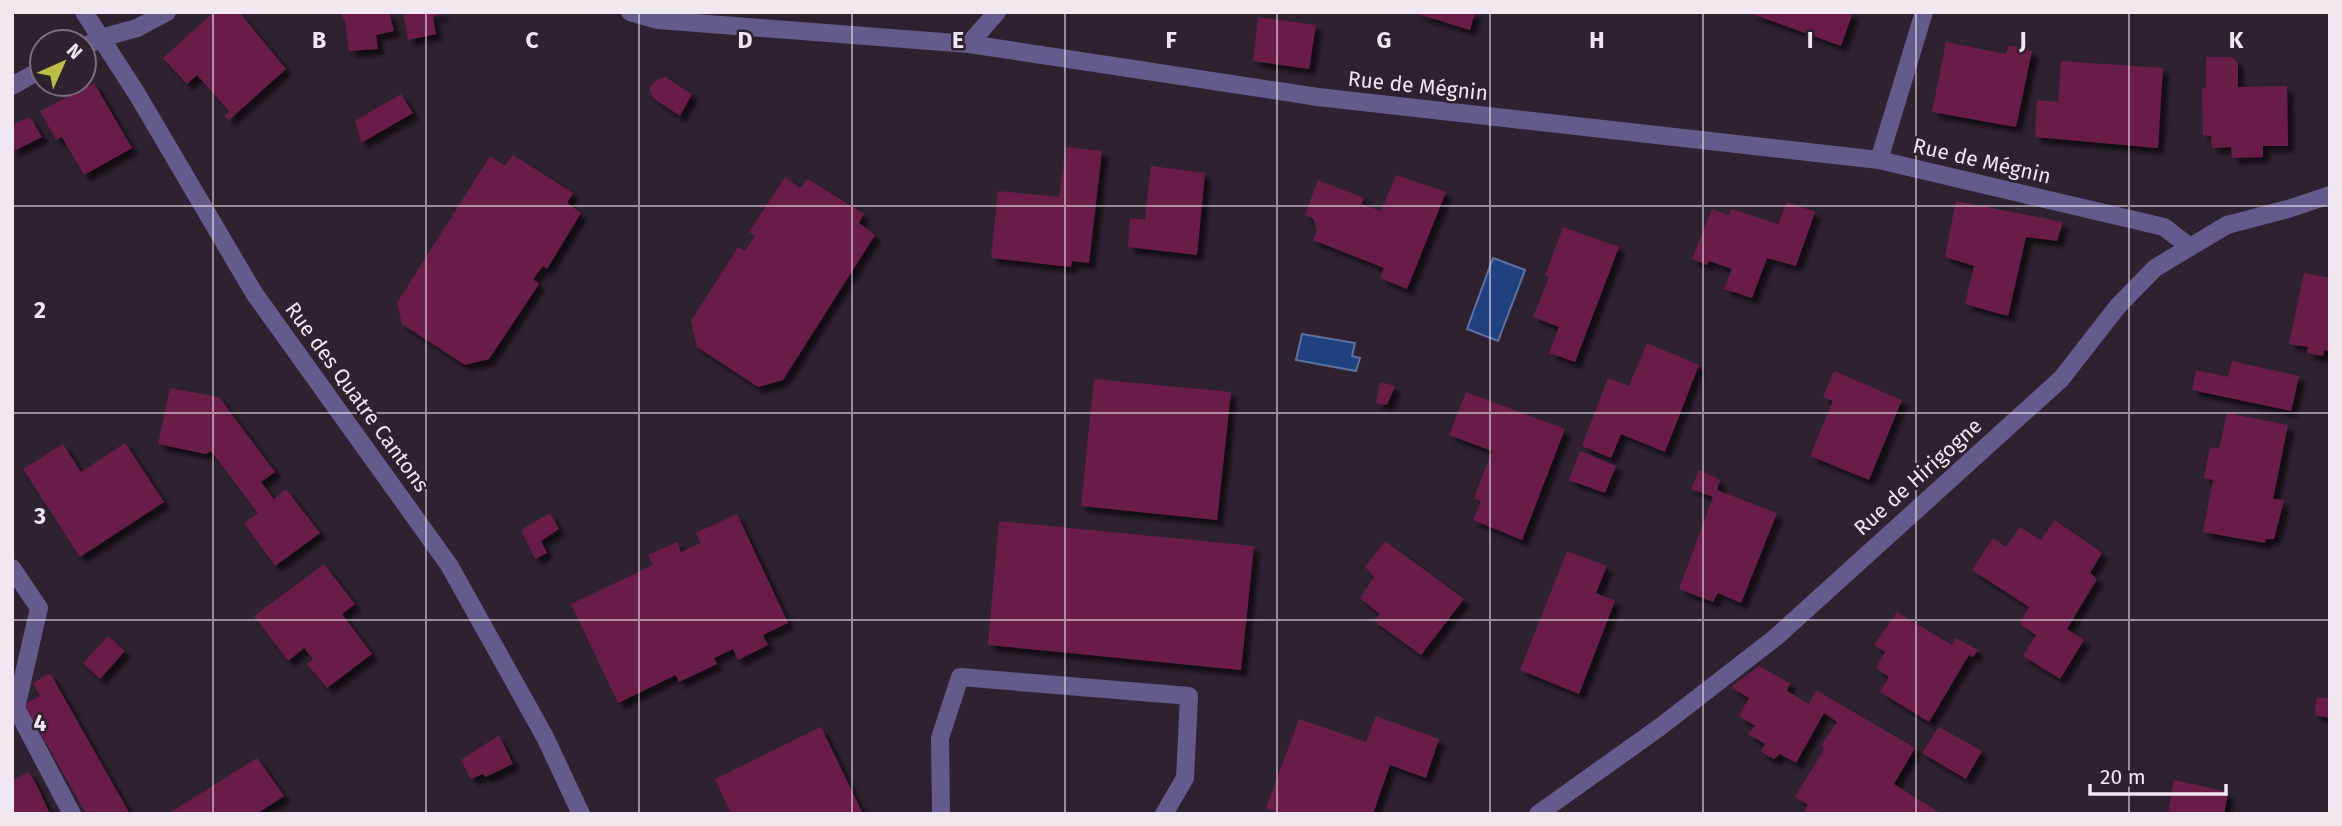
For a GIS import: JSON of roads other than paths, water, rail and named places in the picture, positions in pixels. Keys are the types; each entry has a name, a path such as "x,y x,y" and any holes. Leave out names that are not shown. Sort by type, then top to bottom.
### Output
{"street":[{"name":"Rue des Quatre Cantons","path":"84,12 144,106 254,293 449,565 545,737 582,814"},
{"path":"98,40 138,28 167,12"},
{"name":"Rue de Mégnin","path":"630,12 658,20 970,44 1318,97 1880,160 2164,227 2190,247"},
{"path":"970,44 998,12"},
{"path":"1880,160 1924,12"},
{"path":"12,86 28,77"},
{"name":"Rue de Hirigogne","path":"1538,814 1660,727 1776,637 2061,379 2118,306 2155,268 2227,225 2330,195"},
{"path":"12,568 38,608 16,708 72,814"},
{"path":"941,814 940,738 960,677 1189,696 1185,778 1164,814"}],"water":[{"path":"1493,258 1525,270 1498,341 1467,329"},
{"path":"1302,334 1355,343 1352,356 1360,358 1356,371 1296,360"}]}
